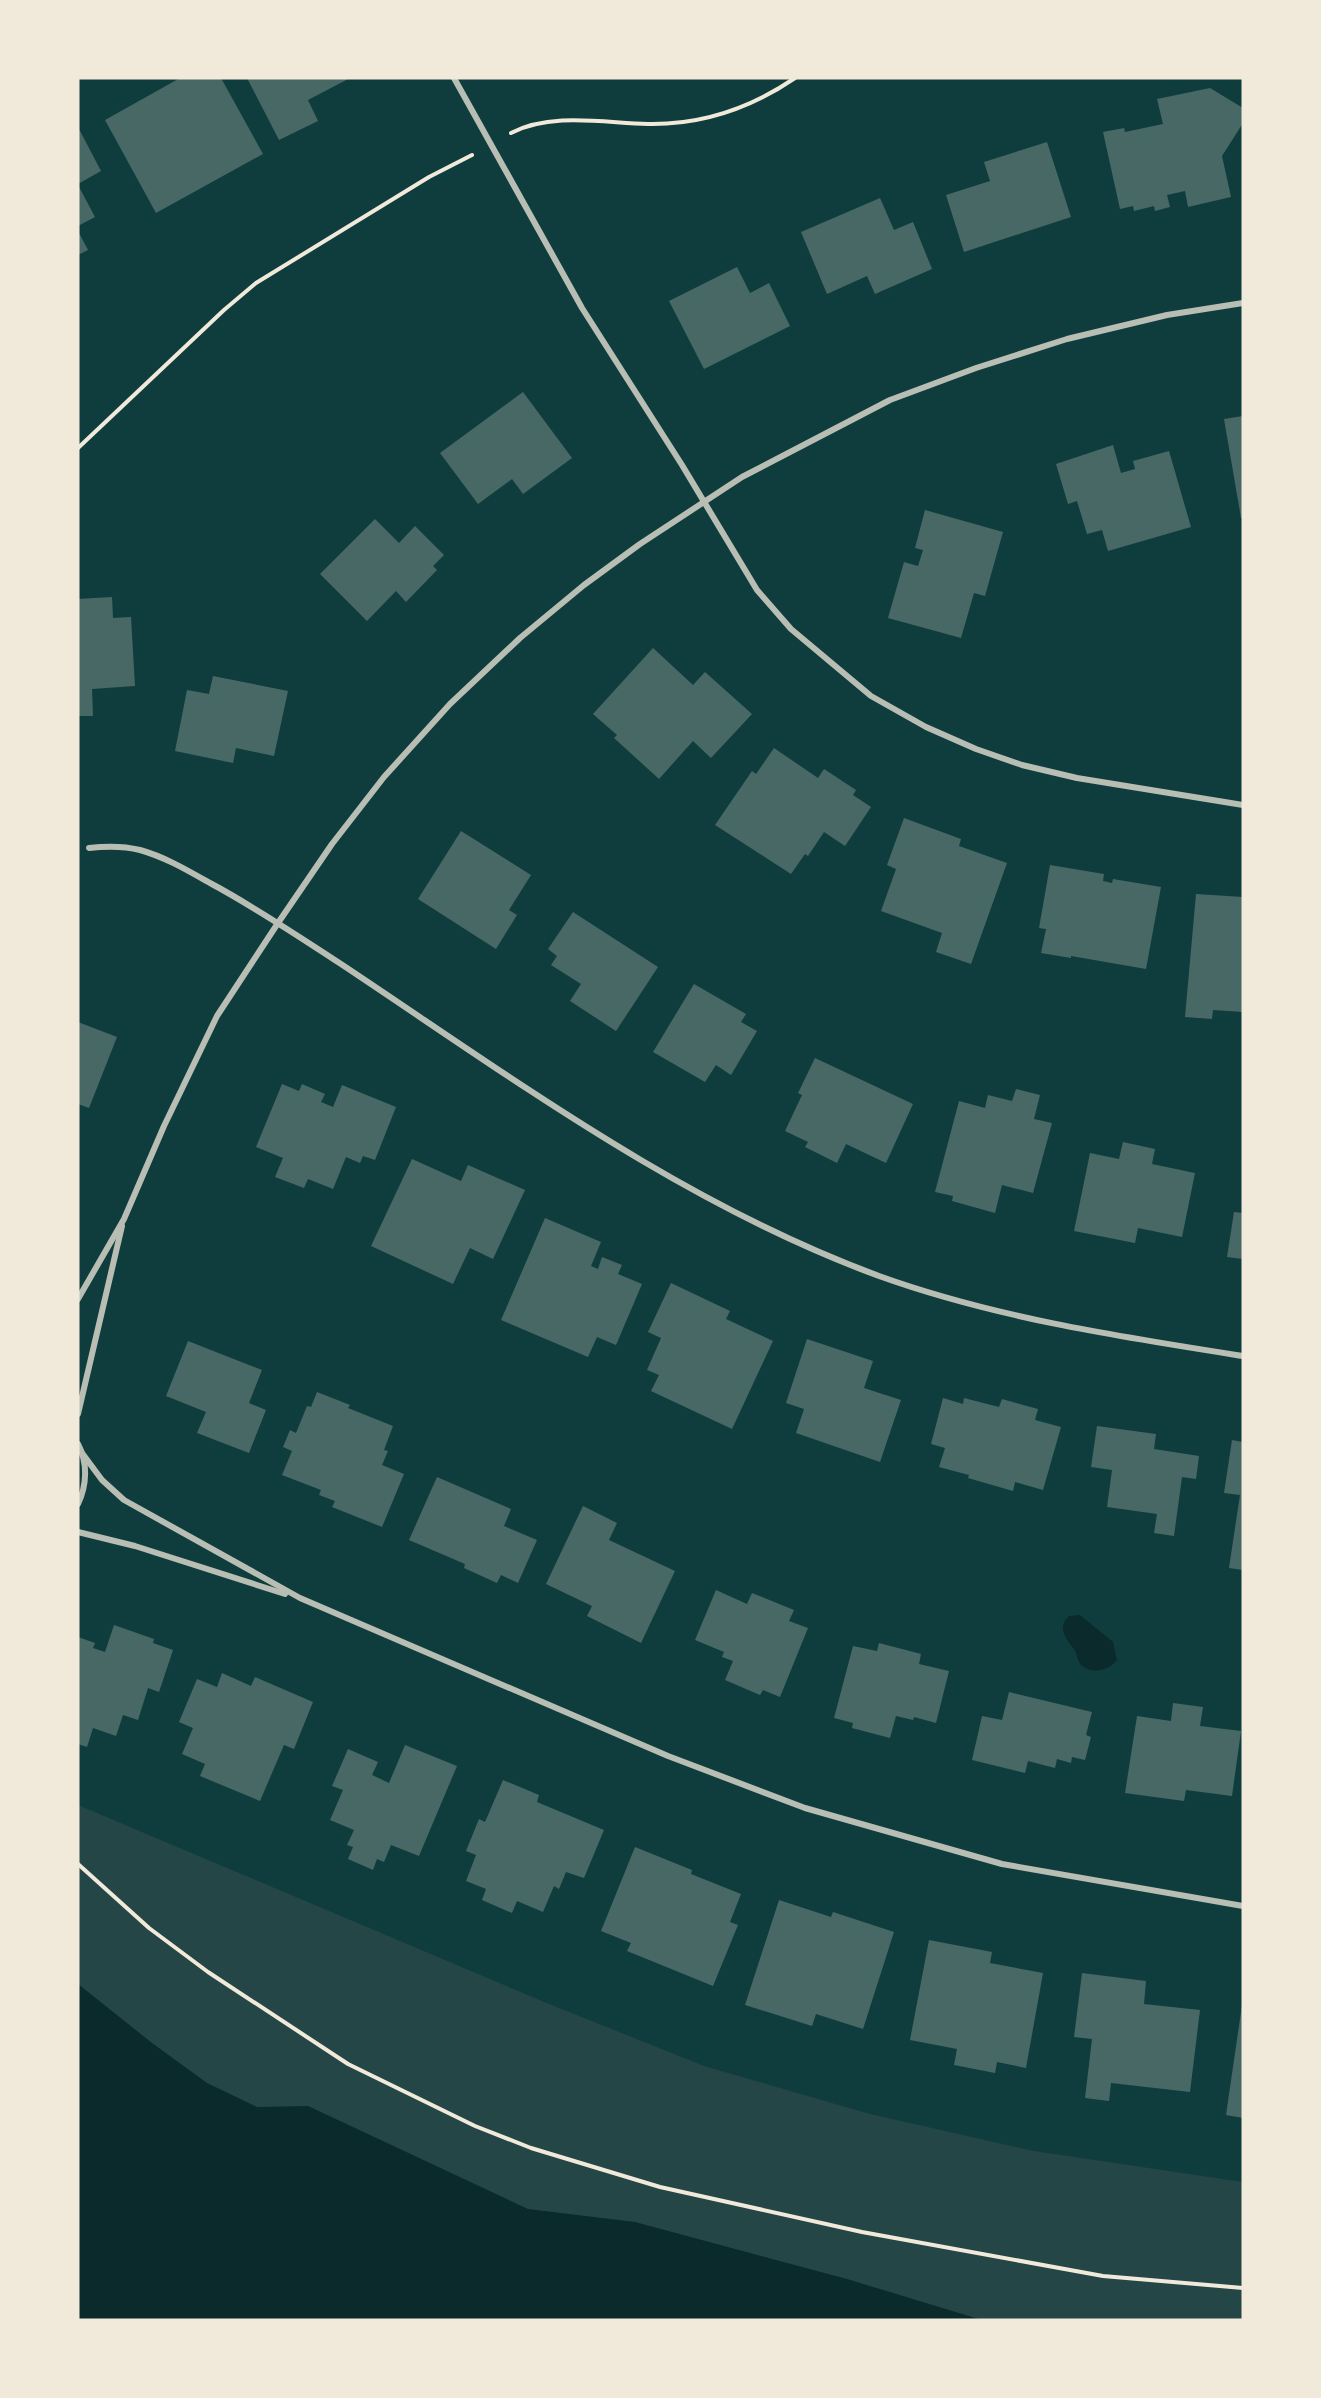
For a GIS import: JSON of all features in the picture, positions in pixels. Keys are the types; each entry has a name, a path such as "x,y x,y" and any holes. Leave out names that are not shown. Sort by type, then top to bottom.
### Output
{"street":[{"path":"454,78 582,308 757,590 791,629 871,696 926,727 976,749 1022,765 1077,778 1243,805"},
{"path":"78,1299 124,1219 164,1126 217,1016 278,923 332,844 384,777 450,704 520,638 584,585 640,544 742,477 890,400 976,368 1078,336 1167,315 1243,303"},
{"path":"89,848 105,846 139,849 172,862 278,923 598,1134 704,1197 766,1229 882,1276 986,1307 1086,1330 1243,1356"},
{"path":"78,1414 124,1219"},
{"path":"78,1444 102,1480 124,1500 300,1599"},
{"path":"78,1504 83,1494 86,1473 82,1453"},
{"path":"78,1532 135,1546 300,1599 668,1756 805,1808 1002,1864 1243,1906"}],"path":[{"path":"510,134 542,124 576,120 649,124 684,122 716,116 768,96 795,78"},
{"path":"78,448 224,310 256,283 429,177 473,154"},
{"path":"78,1864 149,1928 208,1972 348,2064 466,2121 531,2148 660,2187 896,2238 1102,2277 1243,2288"}],"shaded area":[{"path":"1080,1615 1113,1642 1117,1660 1109,1667 1093,1670 1079,1662 1065,1636 1063,1625 1069,1616"},
{"path":"78,1805 549,2004 704,2066 870,2114 1034,2151 1243,2182 1243,2320 78,2320"},
{"path":"78,1984 207,2083 257,2107 308,2106 528,2209 635,2222 847,2279 982,2320 78,2320"}],"building":[{"path":"180,78 221,78 263,154 156,213 105,120"},
{"path":"247,78 350,78 308,100 318,121 279,140"},
{"path":"1210,88 1243,108 1243,123 1222,156 1231,197 1188,207 1185,191 1167,195 1170,207 1155,211 1154,206 1134,211 1133,206 1120,209 1103,132 1124,128 1125,132 1163,124 1157,99"},
{"path":"78,127 101,171 78,184"},
{"path":"1047,142 1071,217 964,252 946,195 990,181 984,162"},
{"path":"78,185 95,217 78,226"},
{"path":"880,198 894,230 913,222 932,269 875,294 867,276 827,294 801,232"},
{"path":"78,231 88,250 78,255"},
{"path":"737,267 750,293 769,283 790,326 704,369 669,301"},
{"path":"523,392 572,458 523,494 512,479 478,504 440,453"},
{"path":"1243,416 1243,518 1241,518 1224,419"},
{"path":"1113,445 1121,473 1135,469 1133,461 1169,451 1191,527 1108,551 1102,530 1087,534 1077,501 1068,504 1056,464"},
{"path":"925,510 1003,532 985,596 974,593 961,638 888,618 904,562 918,566 923,550 915,548"},
{"path":"375,519 399,543 415,526 444,555 433,566 437,570 406,602 396,591 367,621 320,574"},
{"path":"112,597 113,618 131,617 135,686 92,689 93,716 78,716 78,599"},
{"path":"653,648 693,685 705,672 752,714 711,758 693,741 659,779 614,738 617,735 593,714"},
{"path":"213,676 288,691 274,756 236,748 233,763 175,751 187,690 209,694"},
{"path":"774,748 818,778 824,769 856,790 853,795 871,807 845,846 824,832 808,856 805,854 791,874 715,825 752,771 756,774"},
{"path":"904,818 961,839 959,846 1007,863 971,964 936,952 942,933 881,911 896,869 887,865"},
{"path":"461,831 531,875 509,910 517,915 496,949 418,899"},
{"path":"1050,865 1104,874 1103,881 1112,883 1113,879 1161,887 1146,969 1041,953 1046,929 1039,928"},
{"path":"1196,894 1243,897 1243,1012 1213,1010 1212,1019 1185,1017"},
{"path":"573,912 658,967 616,1031 570,1001 581,984 551,965 557,956 548,949"},
{"path":"694,984 746,1014 741,1022 757,1031 731,1075 716,1065 705,1082 653,1052"},
{"path":"78,1022 117,1037 89,1108 78,1104"},
{"path":"815,1058 913,1104 886,1163 846,1144 837,1163 805,1147 808,1142 785,1131 802,1095 798,1093"},
{"path":"282,1084 299,1091 302,1084 325,1094 321,1102 333,1107 342,1085 396,1107 375,1160 363,1156 360,1163 346,1157 333,1189 308,1179 304,1188 275,1177 283,1158 256,1147"},
{"path":"1016,1089 1040,1095 1034,1119 1052,1123 1033,1193 1002,1185 995,1213 952,1201 953,1196 935,1192 959,1101 985,1108 988,1095 1012,1101"},
{"path":"1123,1142 1155,1149 1152,1164 1195,1173 1182,1237 1138,1228 1135,1243 1074,1231 1090,1153 1119,1159"},
{"path":"412,1159 461,1181 468,1165 525,1190 493,1259 470,1248 453,1284 371,1246"},
{"path":"1234,1212 1243,1213 1243,1259 1227,1257"},
{"path":"545,1218 601,1242 591,1266 598,1269 602,1257 622,1265 618,1274 642,1284 616,1345 597,1337 588,1357 501,1320"},
{"path":"671,1283 730,1311 726,1319 773,1341 732,1429 651,1391 659,1375 647,1370 661,1338 648,1332"},
{"path":"807,1339 873,1361 864,1388 901,1400 880,1462 796,1433 804,1409 786,1403"},
{"path":"188,1341 262,1370 249,1403 266,1410 249,1453 197,1433 206,1412 166,1396"},
{"path":"317,1392 350,1405 348,1408 393,1426 384,1450 388,1451 382,1465 404,1474 382,1527 332,1507 335,1501 319,1495 321,1490 282,1475 292,1451 283,1447 290,1430 296,1433 307,1406 311,1407"},
{"path":"943,1398 963,1404 964,1398 999,1407 1002,1399 1038,1409 1035,1420 1061,1427 1043,1490 1015,1482 1013,1491 939,1467 945,1448 931,1444"},
{"path":"1097,1426 1156,1434 1154,1449 1199,1456 1196,1479 1182,1477 1174,1536 1154,1533 1157,1514 1107,1507 1112,1470 1091,1467"},
{"path":"1232,1440 1243,1442 1243,1570 1229,1568 1240,1495 1224,1493"},
{"path":"437,1477 511,1509 504,1526 537,1540 518,1583 501,1575 497,1583 464,1568 465,1564 409,1540"},
{"path":"583,1506 617,1523 609,1540 675,1571 641,1643 587,1616 592,1606 546,1584"},
{"path":"716,1590 747,1604 752,1593 794,1610 789,1621 808,1628 780,1697 763,1690 760,1695 725,1680 733,1661 722,1657 724,1652 695,1640"},
{"path":"114,1625 154,1639 153,1643 173,1650 159,1692 148,1688 138,1720 123,1715 116,1736 93,1728 87,1747 78,1744 78,1637 95,1643 93,1648 105,1652"},
{"path":"879,1643 921,1654 919,1664 949,1671 936,1723 914,1717 913,1720 896,1716 890,1738 852,1728 853,1723 834,1718 853,1646 877,1651"},
{"path":"222,1673 251,1686 255,1677 313,1702 294,1749 284,1745 260,1801 200,1776 205,1764 182,1754 193,1728 179,1722 197,1679 217,1687"},
{"path":"1009,1692 1092,1712 1086,1735 1091,1737 1085,1760 1072,1757 1071,1763 1057,1759 1055,1768 1028,1761 1025,1773 972,1760 982,1716 1002,1720"},
{"path":"1173,1703 1203,1707 1200,1726 1241,1731 1232,1796 1186,1790 1184,1801 1125,1793 1137,1716 1171,1721"},
{"path":"405,1745 457,1766 419,1856 391,1845 384,1862 377,1859 373,1870 348,1859 353,1847 347,1845 354,1830 330,1820 343,1790 332,1786 348,1749 378,1762 372,1775 389,1783"},
{"path":"503,1780 539,1795 537,1802 604,1830 584,1878 566,1872 559,1889 554,1886 543,1912 517,1901 512,1913 482,1900 486,1889 466,1881 476,1855 466,1851 479,1819 485,1822"},
{"path":"635,1847 692,1870 691,1874 741,1894 730,1922 738,1925 713,1986 627,1951 631,1943 601,1931"},
{"path":"779,1900 831,1917 833,1912 894,1932 863,2029 816,2014 812,2026 745,2005"},
{"path":"929,1940 992,1952 990,1963 1043,1973 1026,2068 997,2062 995,2073 954,2065 957,2049 910,2040"},
{"path":"1082,1973 1146,1981 1144,2004 1200,2010 1190,2092 1111,2083 1109,2101 1085,2098 1092,2039 1074,2037"},
{"path":"1243,2005 1243,2118 1226,2115"}]}
